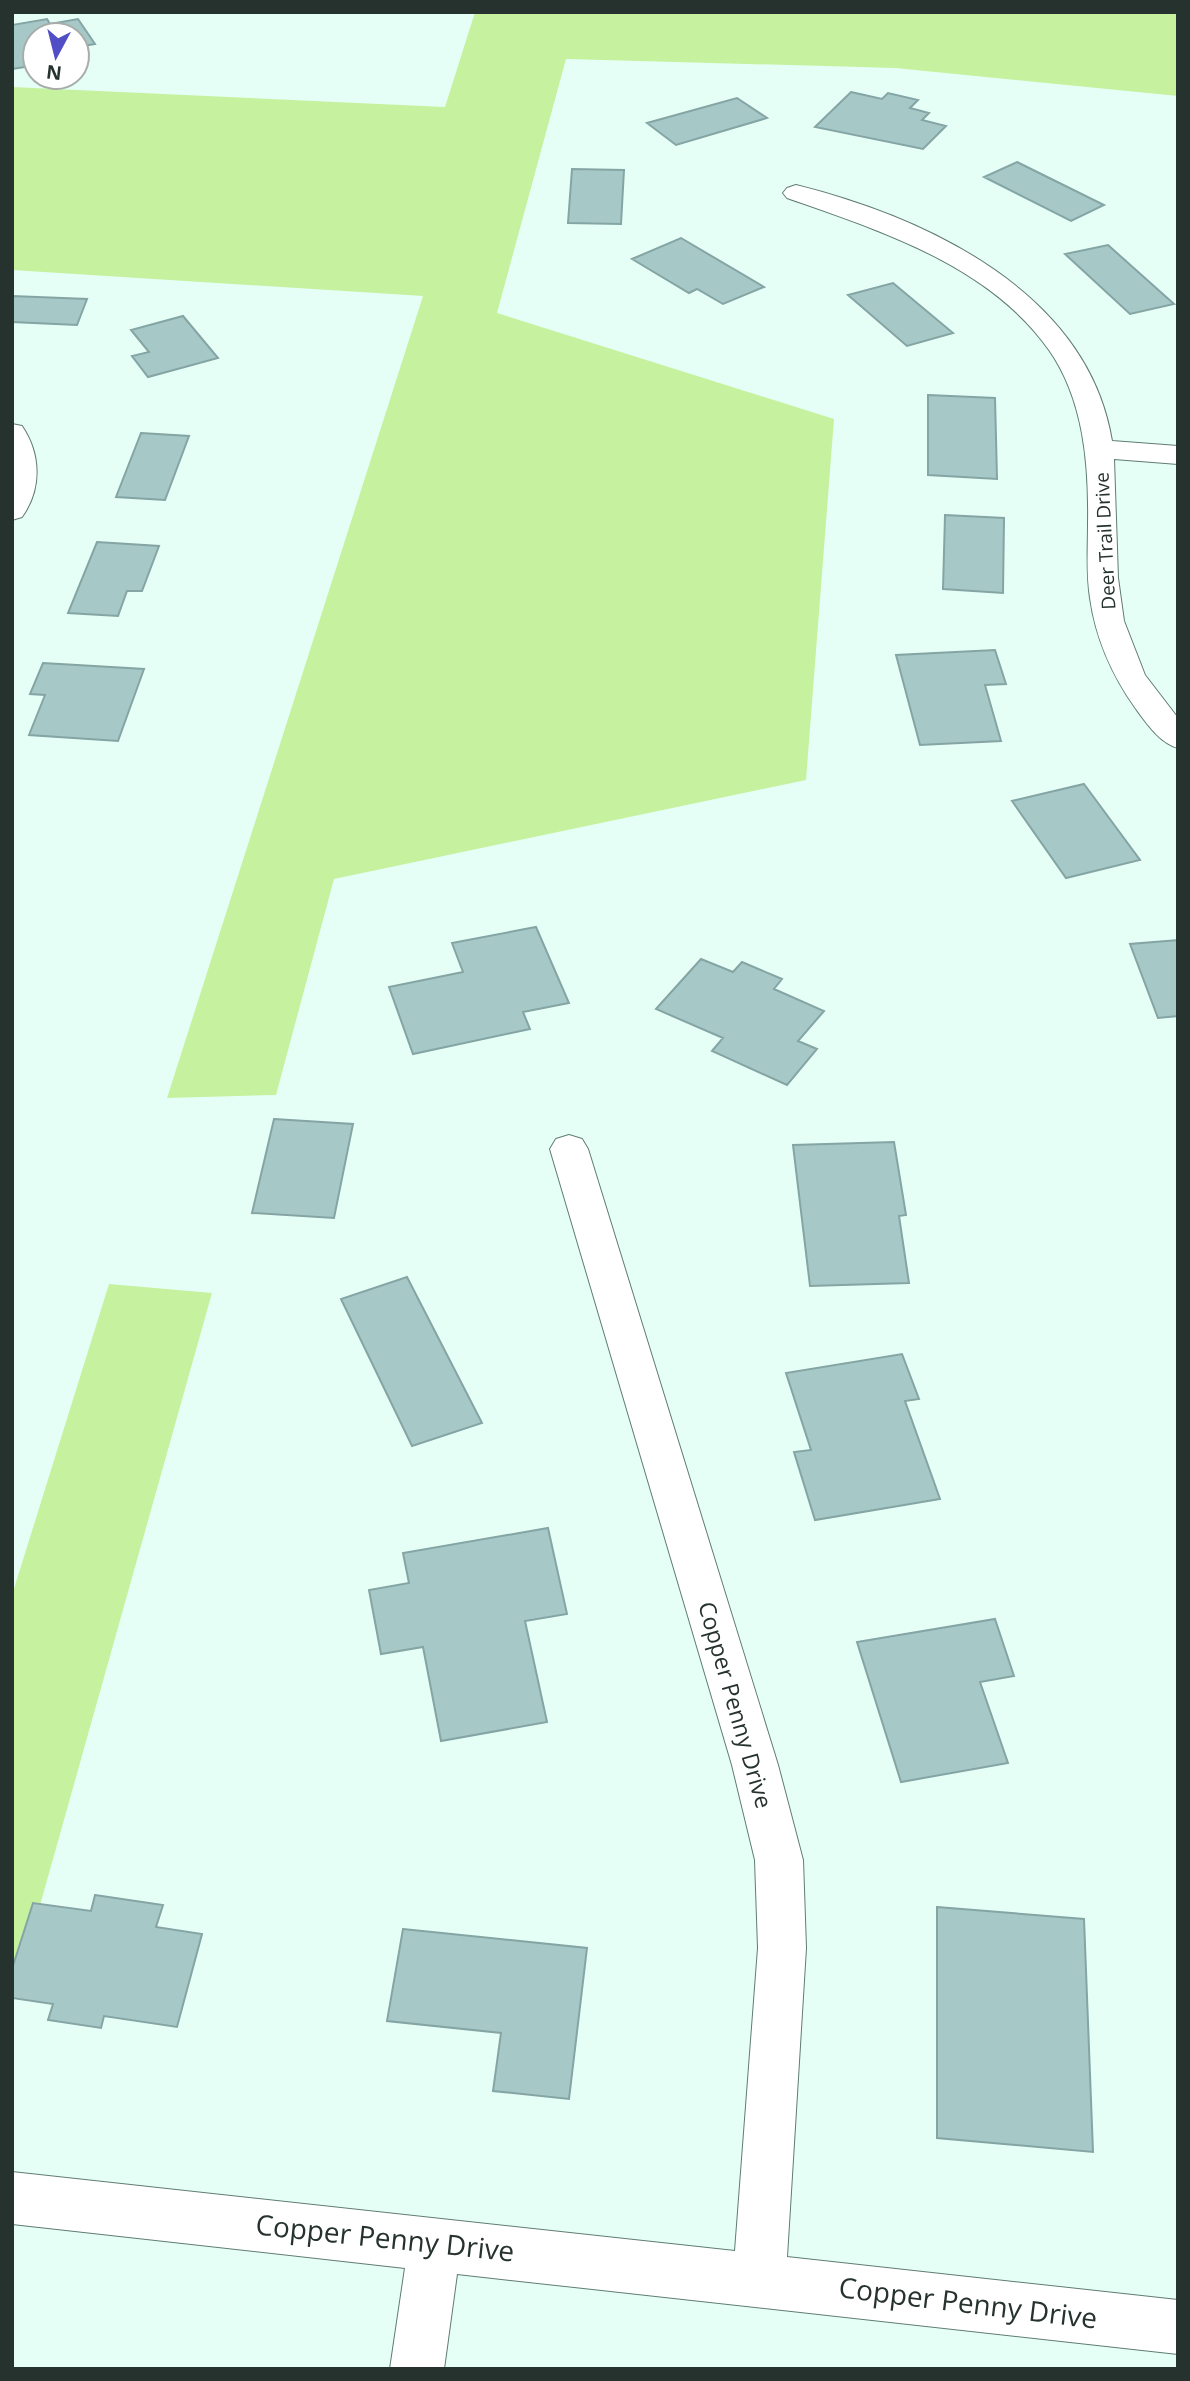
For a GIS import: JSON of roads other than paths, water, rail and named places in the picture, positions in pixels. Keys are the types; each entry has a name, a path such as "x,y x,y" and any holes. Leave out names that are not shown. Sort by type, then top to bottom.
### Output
{"street":[{"name":"Deer Trail Drive","path":"796,194 890,225 952,256 1003,289 1046,329 1073,365 1091,408 1100,449 1104,598 1113,639 1125,673 1155,714 1178,738"},
{"path":"12,432 18,440 24,466 12,511"},
{"path":"1100,449 1178,454"},
{"name":"Copper Penny Drive","path":"569,1149 755,1765 779,1860 782,1948 758,2279"},
{"name":"Copper Penny Drive","path":"12,2198 1178,2327"},
{"path":"417,2369 435,2244"}]}
